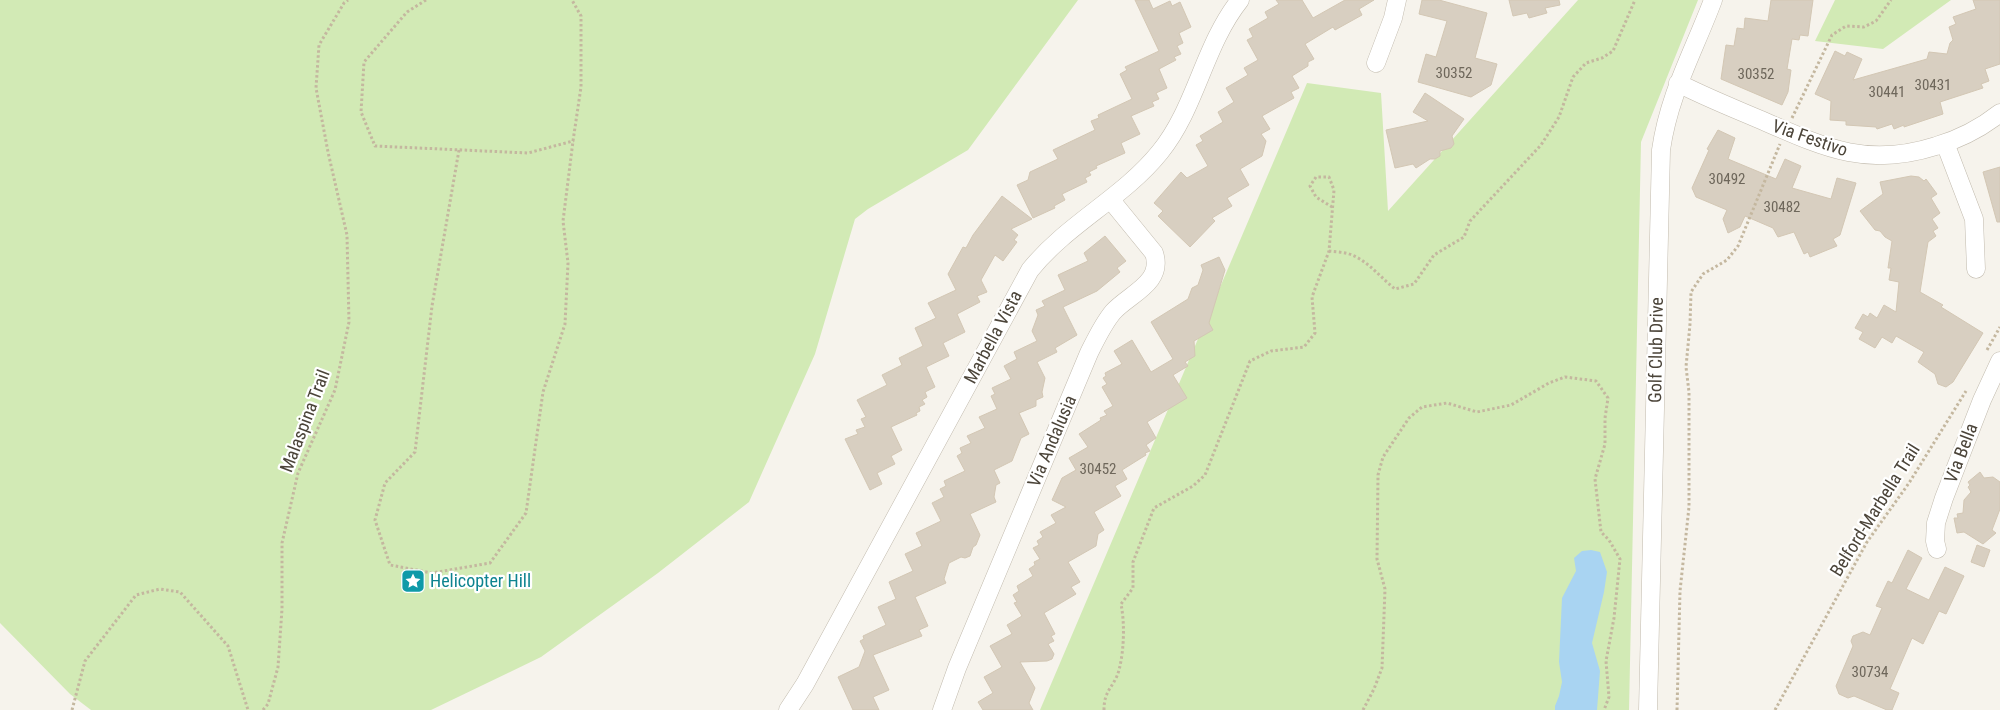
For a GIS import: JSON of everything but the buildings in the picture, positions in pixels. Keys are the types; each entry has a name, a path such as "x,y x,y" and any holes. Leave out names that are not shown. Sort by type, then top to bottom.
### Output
{"street":[{"name":"Marbella Vista","path":"788,710 805,684 1030,270 1059,238 1145,170 1166,144 1175,131 1219,30 1240,0"},
{"path":"1376,63 1393,18 1397,0"},
{"name":"Golf Club Drive","path":"1648,710 1661,150 1669,109 1678,83 1713,0"},
{"name":"Via Festivo","path":"1678,83 1828,148 1886,157 1916,152 1945,143 1982,127 2000,113"},
{"path":"1945,143 1974,219 1976,269"},
{"name":"Via Andalusia","path":"942,710 957,668 1089,353 1114,311 1147,284 1156,270 1157,262 1154,253 1110,199"},
{"name":"Via Bella","path":"1937,549 1935,540 1936,523 1982,400 1993,357"}],"path":[{"name":"Malaspina Trail","path":"263,710 268,704 278,667 282,609 282,543 298,473 335,390 349,322 347,234 328,152 316,88 319,46 344,3 348,0"},
{"path":"426,0 407,12 364,62 361,112 375,146 528,153 573,141"},
{"path":"459,150 432,306 415,452 385,482 375,520 390,565 432,573 490,563 526,513 544,392 565,324 568,263 563,221 581,87 581,16 572,0"},
{"path":"1329,251 1351,254 1367,263 1395,289 1414,284 1434,255 1464,237 1470,220 1541,145 1559,117 1573,77 1586,62 1602,58 1613,51 1635,0"},
{"path":"1677,710 1680,591 1689,507 1689,392 1686,367 1691,292 1703,274 1727,260 1738,246 1786,131 1832,35 1846,26 1864,27 1876,21 1891,0"},
{"path":"1104,710 1104,698 1118,671 1124,623 1122,604 1133,588 1134,562 1154,508 1193,486 1205,475 1250,361 1271,351 1304,347 1315,333 1312,297 1329,251 1334,190 1329,177 1316,177 1310,186 1316,197 1332,207"},
{"path":"1993,357 2000,327"},
{"path":"1363,710 1382,668 1385,589 1377,559 1377,536 1378,474 1383,457 1409,418 1422,407 1447,403 1477,412 1511,405 1549,383 1565,377 1596,381 1608,398 1604,418 1605,444 1595,479 1601,532 1609,540 1620,559 1614,618 1606,661 1609,697 1604,710"},
{"name":"Belford-Marbella Trail","path":"1775,710 1867,542 1961,402 1969,385"},
{"path":"72,710 85,662 136,595 160,589 180,592 228,646 248,710"}],"green space":[{"path":"0,0 1078,0 968,150 868,209 855,219 815,354 749,502 658,573 541,657 431,710 91,710 70,694 0,623"},
{"path":"1578,0 1698,0 1641,142 1629,710 1040,710 1307,83 1381,93 1388,211"},
{"path":"1835,0 1951,0 1883,49 1815,41"}],"water":[{"path":"1582,551 1600,552 1607,572 1592,643 1600,671 1597,710 1555,710 1562,682 1559,662 1562,598 1576,571 1574,558"}],"place":[{"name":"Helicopter Hill","path":"413,581"}]}
